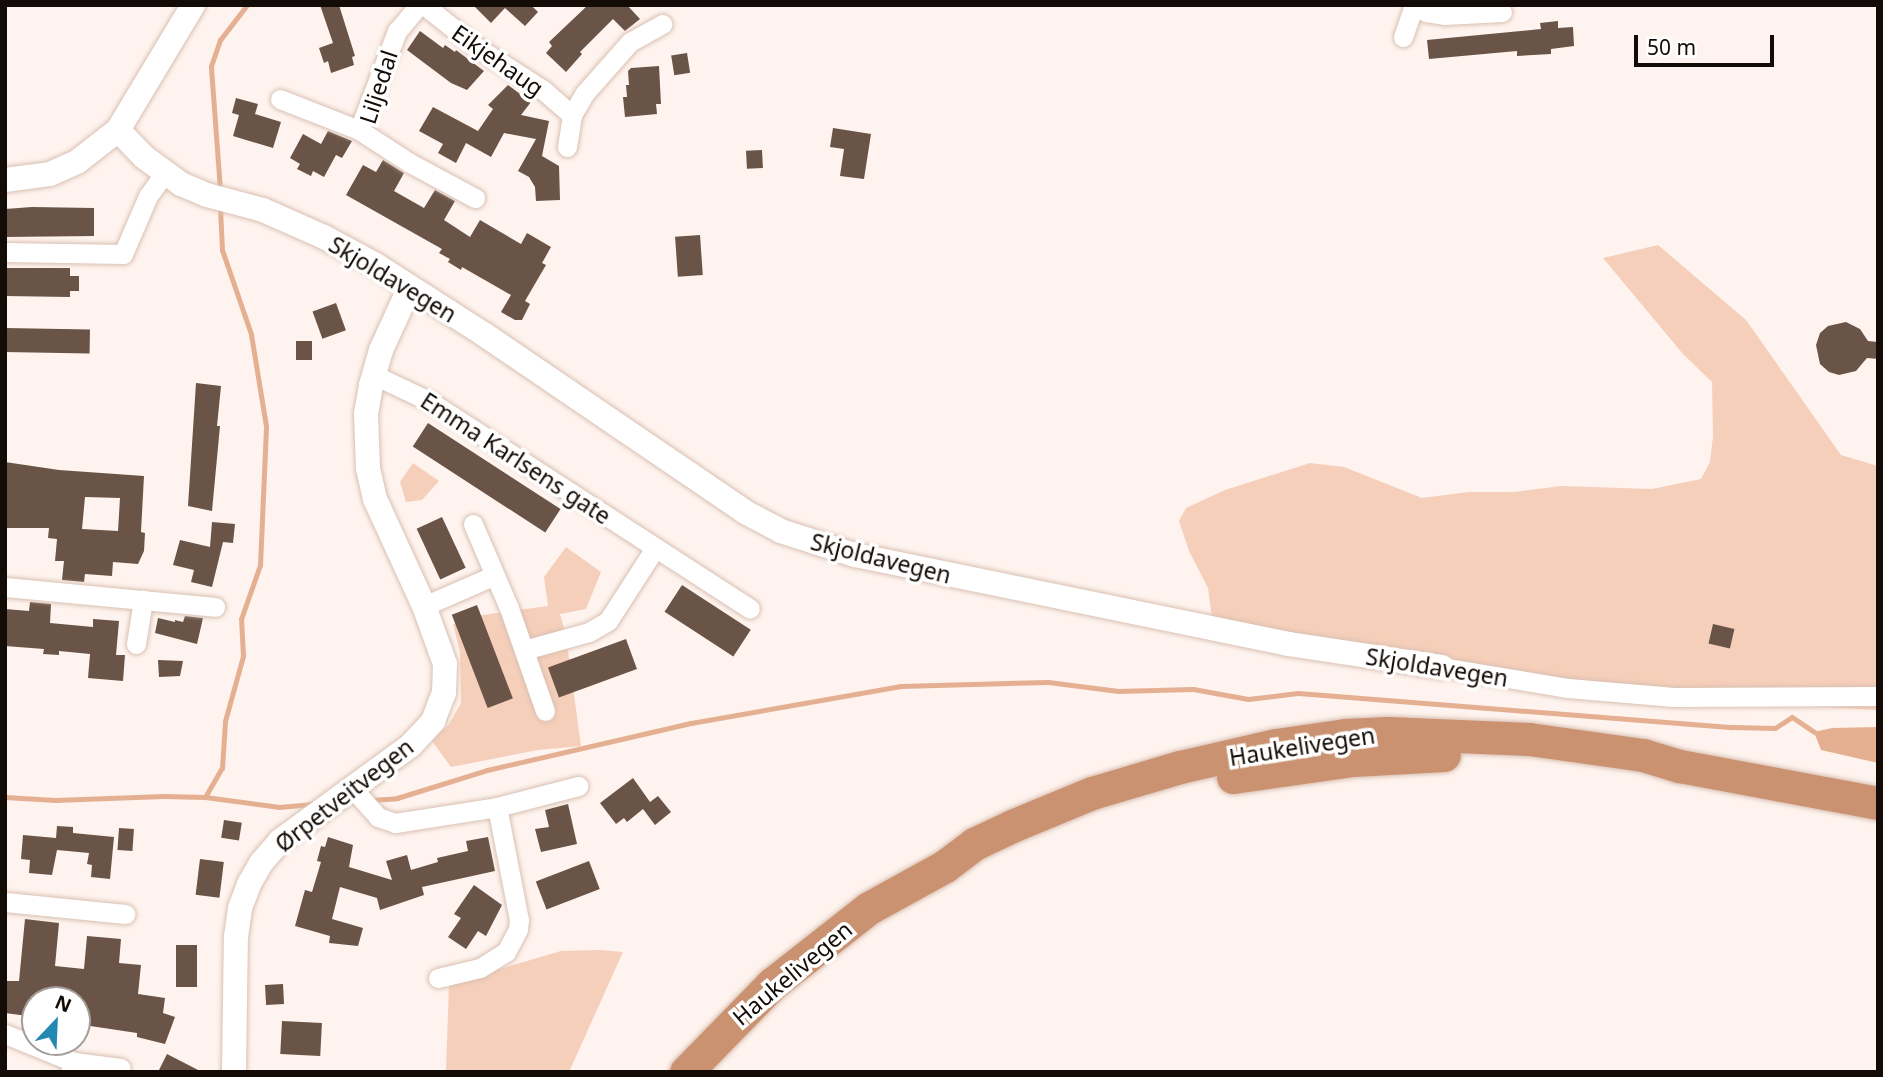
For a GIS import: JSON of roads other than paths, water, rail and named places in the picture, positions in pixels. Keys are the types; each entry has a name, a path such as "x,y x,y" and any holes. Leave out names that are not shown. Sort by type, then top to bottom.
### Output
{"highway":[{"name":"Haukelivegen","path":"686,1072 741,1014 806,956 869,908 945,866 981,855 1053,823 1184,785 1353,760 1474,754 1645,768 1680,766 1878,803"}],"street":[{"path":"5,180 50,174 77,162 118,130 193,5"},
{"name":"Eikjehaug","path":"421,5 478,48 542,90 572,115"},
{"name":"Liljedal","path":"421,5 397,31 359,130 410,163 475,198"},
{"path":"1403,37 1415,5 1426,12 1444,15 1502,12"},
{"path":"568,147 572,115 607,65 630,42 662,24"},
{"path":"280,99 359,130"},
{"name":"Skjoldavegen","path":"118,130 164,174 194,190 247,205 324,237 376,265 485,335 745,512 781,531 855,555 1288,644 1568,688 1674,697 1878,696"},
{"path":"5,252 123,254 148,196 164,174"},
{"name":"Ørpetveitvegen","path":"234,1072 236,937 240,908 249,884 261,863 280,841 411,745 433,721 444,693 445,664 424,606 387,529 371,485 366,414 374,374 393,320 410,288"},
{"name":"Emma Karlsens gate","path":"374,374 429,401 750,609"},
{"path":"473,524 495,575 545,710"},
{"path":"524,650 589,632 608,621 655,548"},
{"path":"424,606 495,575"},
{"path":"5,587 215,607"},
{"path":"136,644 143,600"},
{"path":"353,789 378,817 395,823 497,807 578,786"},
{"path":"438,978 480,968 506,952 518,929 519,920 497,807"},
{"path":"5,902 125,914"},
{"path":"5,1034 72,1067 121,1068"}],"waterway":[{"path":"220,190 211,66 220,40 247,5"},
{"path":"205,797 222,768 225,721 243,656 241,619 260,565 266,426 251,334 222,250 220,207"},
{"path":"371,800 397,798 487,770 691,723 901,686 1048,682 1118,691 1193,689 1248,699 1298,693 1733,727 1775,728 1792,717 1814,732"},
{"path":"5,797 55,800 163,796 205,797 279,807 316,804"}]}
